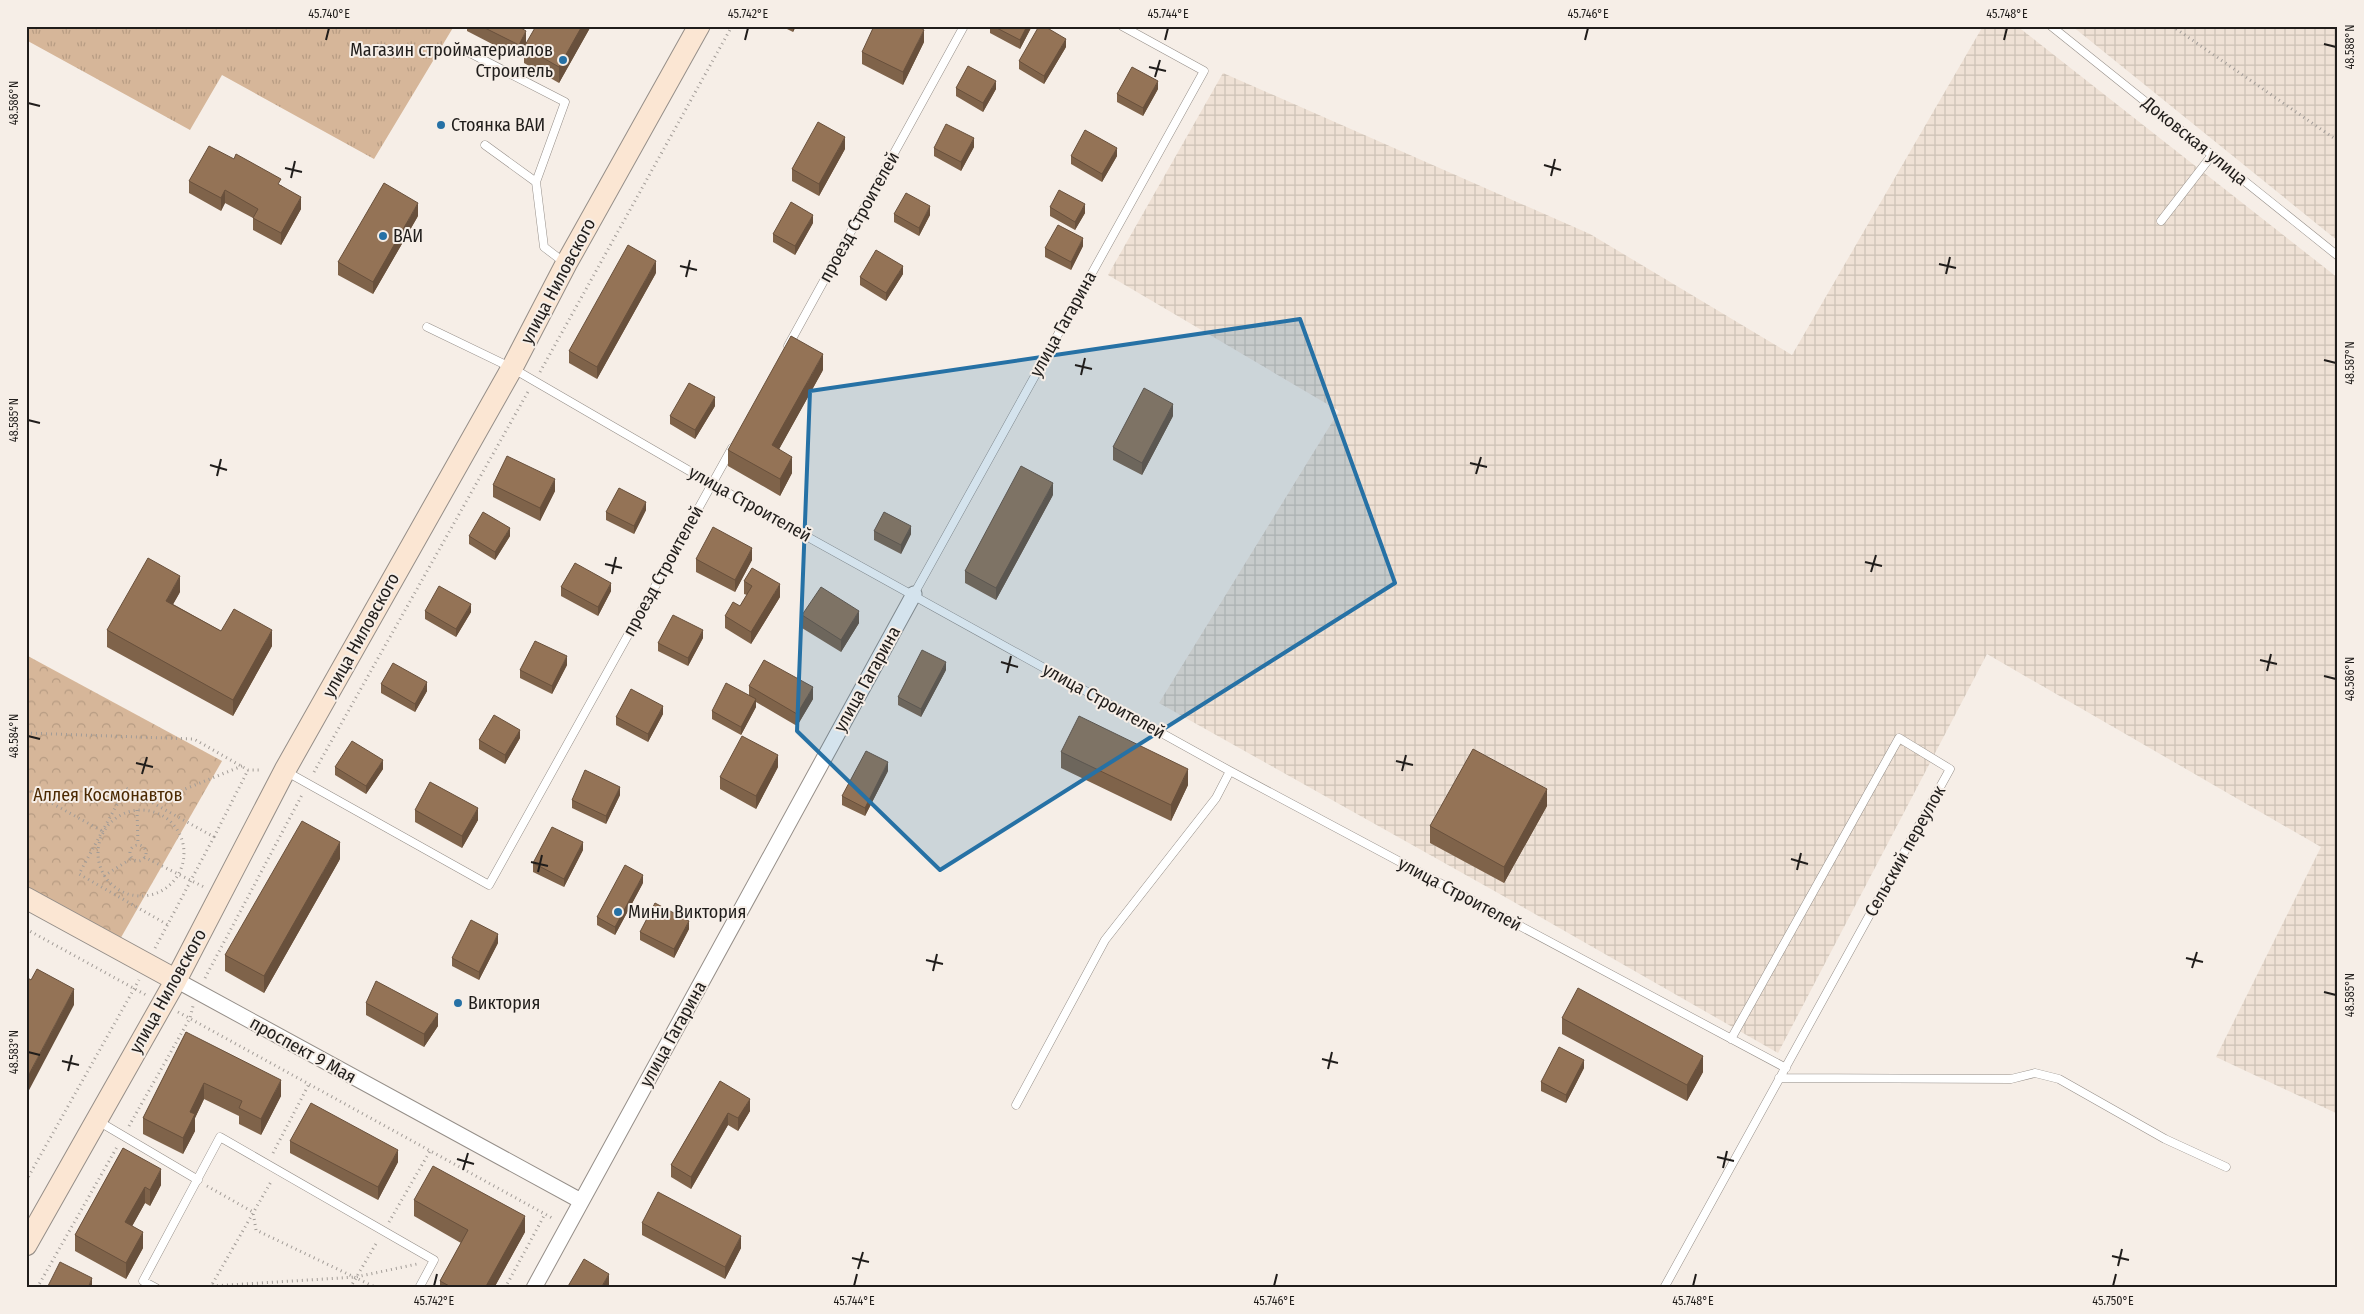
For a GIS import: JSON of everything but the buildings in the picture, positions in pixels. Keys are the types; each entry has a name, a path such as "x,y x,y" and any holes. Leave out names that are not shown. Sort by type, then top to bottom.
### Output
{"street":[{"name":"улица Ниловского","path":"26,1245 163,1004 285,770 512,368 566,264 699,26"},
{"name":"улица Гагарина","path":"534,1288 914,594"},
{"name":"проспект 9 Мая","path":"26,898 581,1201"}],"lane":[{"name":"проезд Строителей","path":"783,354 964,26"},
{"name":"улица Гагарина","path":"914,594 1204,71 1122,26"},
{"name":"Доковская улица","path":"2052,26 2338,256"},
{"path":"466,51 565,102 536,182 544,247 566,264"},
{"path":"486,144 536,182"},
{"path":"2161,221 2212,155"},
{"name":"улица Строителей","path":"427,327 512,368 712,484 914,594 1230,771 1786,1068"},
{"name":"проезд Строителей","path":"285,770 489,885 736,441"},
{"name":"Сельский переулок","path":"1664,1288 1950,769 1899,738 1731,1039"},
{"path":"1016,1105 1105,940 1216,798 1230,771"},
{"path":"1779,1078 2012,1079 2035,1073 2059,1079 2165,1139 2226,1167"},
{"path":"97,1120 198,1180"},
{"path":"156,1288 143,1281 220,1137 434,1260 419,1288"}],"path":[{"path":"37,1288 190,1018 197,992 308,783 732,26"},
{"path":"2172,26 2338,141"},
{"path":"26,733 194,739 248,770 285,770"},
{"path":"152,803 242,766"},
{"path":"26,1181 147,964 248,770"},
{"path":"168,925 79,874 104,832 126,788 214,837"},
{"path":"26,789 104,832"},
{"path":"137,810 138,845"},
{"path":"137,810 162,816 173,824 180,835 184,848 183,862 179,874 170,886 157,893 142,896 118,890 104,876 98,854 104,832 112,821 124,814 137,810"},
{"path":"162,816 166,810"},
{"path":"138,845 145,849 144,857"},
{"path":"132,858 132,848 138,845"},
{"path":"144,857 220,896"},
{"path":"104,876 132,858 139,860 144,857"},
{"path":"115,894 118,890"},
{"path":"26,929 567,1226"},
{"path":"211,1287 277,1170 273,1152 309,1084"},
{"path":"198,1180 253,1212"},
{"path":"253,1212 256,1230 377,1288"},
{"path":"506,1288 546,1214"},
{"path":"211,1287 356,1278 434,1260"}],"highlighted area":[{"path":"1300,319 1395,583 940,870 797,731 810,391"}],"shaded area":[{"path":"1983,26 2017,26 2338,278 2338,1114 2216,1057 2321,847 1987,654 1778,1053 1159,703 1339,411 1108,275 1223,73 1590,234 1792,355"},
{"path":"2072,26 2338,26 2338,241"}],"green space":[{"path":"26,26 454,26 374,159 222,75 190,130 26,40"},
{"name":"Аллея Космонавтов","path":"26,655 222,761 119,941 26,889"}],"place":[{"name":"Магазин стройматериалов Строитель","path":"563,60"},
{"name":"Стоянка ВАИ","path":"441,125"},
{"name":"ВАИ","path":"383,236"},
{"name":"Мини Виктория","path":"618,912"},
{"name":"Виктория","path":"458,1003"}]}
